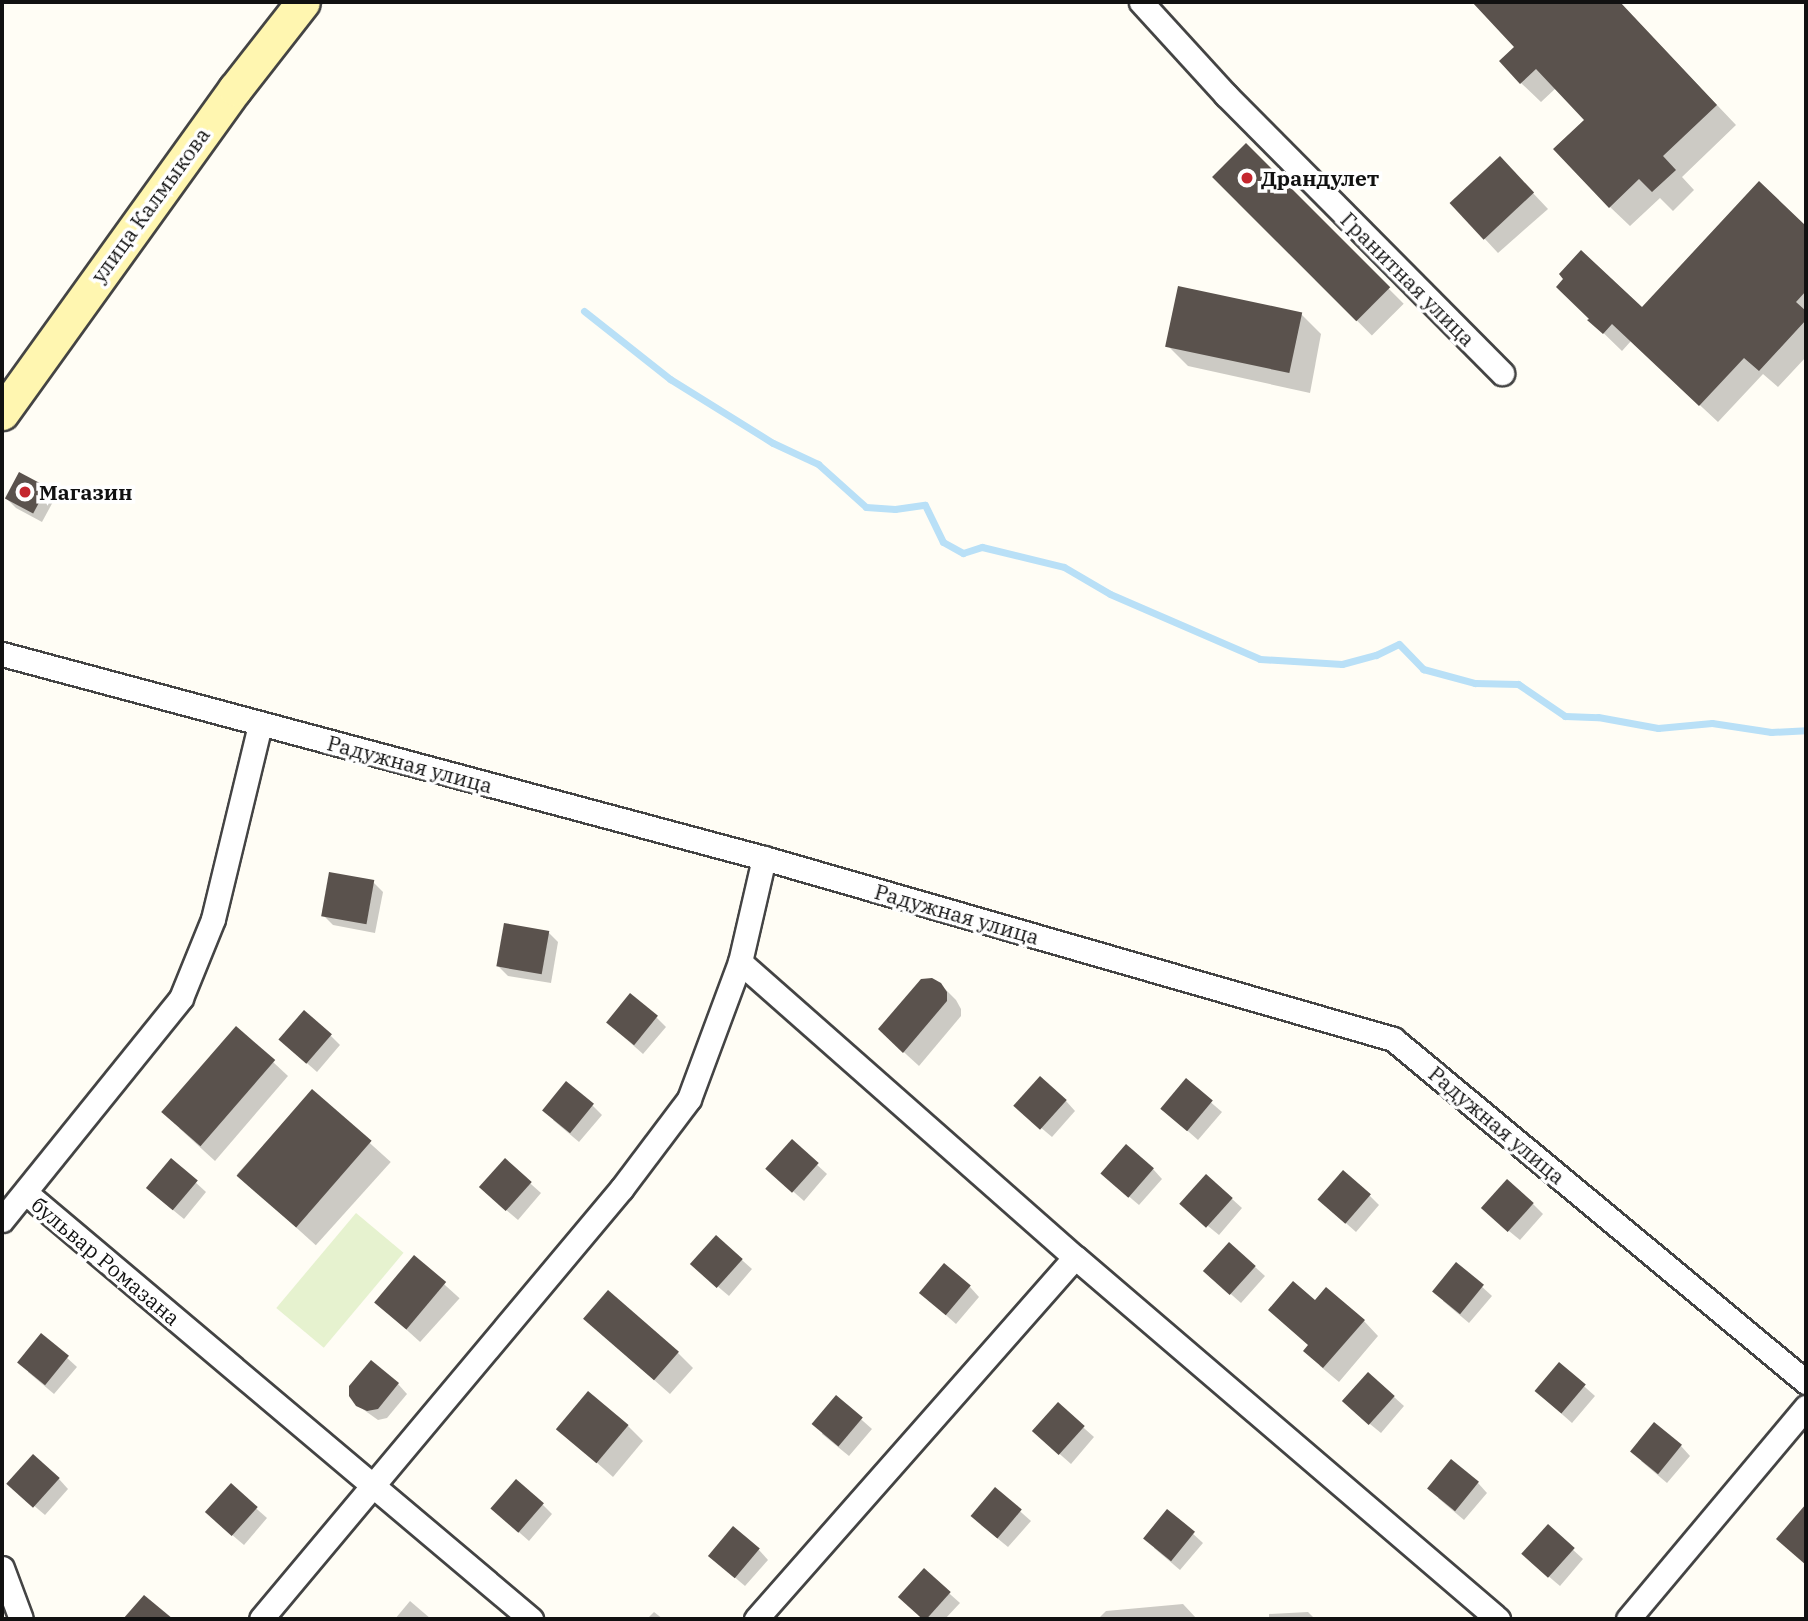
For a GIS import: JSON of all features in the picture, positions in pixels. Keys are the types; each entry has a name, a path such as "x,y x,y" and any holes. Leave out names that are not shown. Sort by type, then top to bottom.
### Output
{"main road":[{"name":"улица Калмыкова","path":"2,412 234,89 303,2"}],"street":[{"name":"Гранитная улица","path":"1141,2 1226,95 1502,373"},
{"name":"Радужная улица","path":"2,654 764,858 1393,1039 1806,1382"},
{"name":"бульвар Ромазана","path":"260,724 214,919 181,998 26,1193 531,1619"},
{"path":"261,1619 622,1188 689,1099 740,962 764,858"},
{"path":"740,962 1074,1257 1498,1619"},
{"path":"2,1220 26,1193"},
{"path":"756,1619 1074,1257"},
{"path":"1628,1619 1806,1407"},
{"path":"2,1569 21,1619"}],"green space":[{"path":"356,1213 403,1253 324,1348 276,1308"}],"building":[{"path":"1472,2 1620,2 1717,105 1663,156 1676,170 1652,192 1639,179 1609,208 1553,149 1584,120 1536,69 1520,84 1499,61 1514,47"},
{"path":"1246,143 1390,287 1356,321 1212,177"},
{"path":"1500,156 1534,193 1484,240 1450,203"},
{"path":"1759,181 1806,226 1806,291 1796,302 1806,311 1806,320 1759,371 1744,358 1699,406 1612,324 1603,334 1587,320 1589,319 1556,287 1563,279 1559,274 1581,250 1642,307"},
{"path":"1178,286 1302,312 1289,373 1165,347"},
{"path":"19,472 47,487 33,514 5,498"},
{"path":"329,872 374,880 366,924 321,916"},
{"path":"504,923 549,931 542,974 496,966"},
{"path":"932,978 941,983 947,992 947,1001 903,1053 878,1029 921,979"},
{"path":"630,993 658,1016 634,1045 606,1023"},
{"path":"304,1010 332,1034 306,1064 278,1039"},
{"path":"236,1026 275,1060 200,1146 161,1112"},
{"path":"1040,1076 1067,1100 1040,1130 1013,1106"},
{"path":"1186,1078 1213,1100 1187,1131 1160,1109"},
{"path":"566,1081 594,1104 570,1133 542,1111"},
{"path":"312,1089 372,1141 296,1228 237,1176"},
{"path":"792,1139 819,1163 792,1193 765,1169"},
{"path":"1126,1144 1154,1168 1128,1198 1100,1173"},
{"path":"171,1158 198,1180 173,1210 146,1188"},
{"path":"505,1158 532,1182 506,1211 479,1187"},
{"path":"1343,1170 1371,1194 1345,1224 1317,1199"},
{"path":"1206,1174 1233,1198 1206,1228 1179,1204"},
{"path":"1507,1179 1534,1203 1508,1232 1481,1208"},
{"path":"716,1235 743,1259 717,1288 690,1264"},
{"path":"1229,1242 1256,1266 1230,1295 1203,1271"},
{"path":"414,1255 446,1282 406,1329 374,1302"},
{"path":"1456,1262 1484,1285 1460,1314 1432,1292"},
{"path":"944,1263 971,1285 946,1315 919,1293"},
{"path":"1293,1281 1315,1300 1326,1287 1365,1320 1323,1368 1303,1351 1308,1345 1268,1310"},
{"path":"608,1290 679,1352 654,1380 583,1319"},
{"path":"41,1333 69,1356 45,1385 17,1363"},
{"path":"371,1360 399,1383 378,1409 367,1411 356,1406 349,1396 349,1386"},
{"path":"1559,1362 1586,1384 1561,1414 1535,1391"},
{"path":"1368,1372 1395,1396 1369,1425 1342,1401"},
{"path":"588,1391 629,1425 596,1463 556,1429"},
{"path":"836,1395 863,1417 838,1447 812,1424"},
{"path":"1058,1402 1085,1426 1059,1455 1032,1431"},
{"path":"1654,1422 1682,1445 1658,1474 1630,1452"},
{"path":"33,1454 60,1478 33,1508 6,1484"},
{"path":"1451,1459 1479,1482 1455,1511 1427,1489"},
{"path":"516,1479 544,1503 518,1533 490,1508"},
{"path":"231,1483 258,1507 232,1536 205,1512"},
{"path":"995,1487 1022,1509 997,1539 971,1516"},
{"path":"1806,1504 1806,1565 1776,1539"},
{"path":"1167,1509 1195,1532 1171,1561 1143,1539"},
{"path":"1548,1524 1575,1548 1548,1578 1521,1554"},
{"path":"733,1526 760,1548 735,1578 708,1556"},
{"path":"924,1568 951,1592 927,1619 922,1619 898,1597"},
{"path":"144,1595 173,1619 123,1619"}],"waterway":[{"path":"584,311 670,379 773,443 818,464 866,507 895,509 925,505 943,542 963,553 982,547 1064,567 1110,594 1260,659 1342,664 1376,655 1399,644 1423,669 1475,683 1518,684 1565,716 1598,717 1658,728 1712,723 1771,732 1806,730"}],"place":[{"name":"Драндулет","path":"1247,178"},
{"name":"Магазин","path":"25,492"}]}
